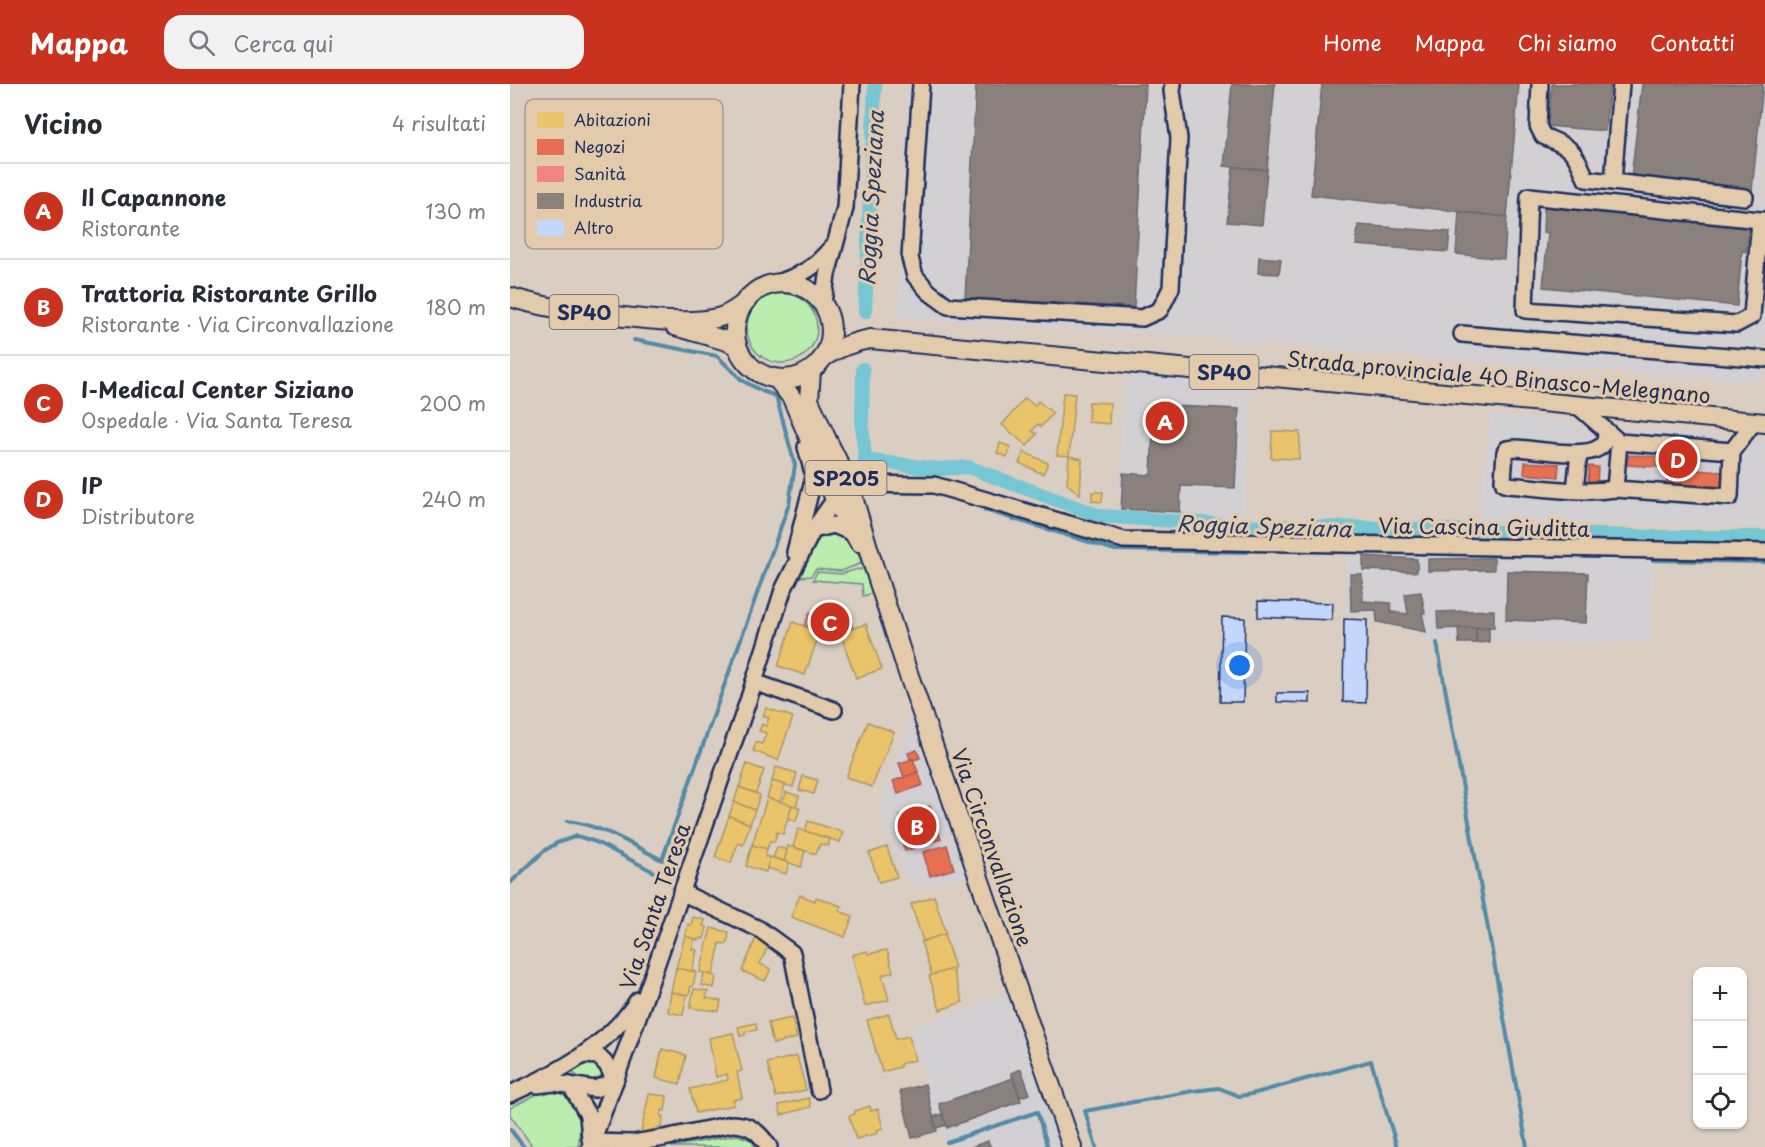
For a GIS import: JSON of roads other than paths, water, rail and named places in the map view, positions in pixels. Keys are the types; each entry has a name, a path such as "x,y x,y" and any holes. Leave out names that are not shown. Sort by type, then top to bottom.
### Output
{"main road":[{"name":"SP40","path":"510,297 580,312 659,321 717,318 732,313 764,286 778,283"},
{"name":"Strada provinciale 40 Binasco-Melegnano","path":"778,283 803,286 814,293 837,325 870,339"},
{"path":"742,305 735,325 737,346 743,358 752,368 777,379 789,379 811,371"},
{"path":"825,356 832,330 827,310"},
{"name":"SP40","path":"659,321 737,346"},
{"name":"Strada provinciale 40 Binasco-Melegnano","path":"811,371 825,356 839,347 870,339 1760,423"},
{"name":"SP205","path":"811,371 803,405 835,499 853,533 872,561"},
{"name":"SP205","path":"777,379 792,398 803,405 827,440 849,484 872,561"},
{"name":"Via Circonvallazione","path":"872,561 907,670 1072,1147"}],"street":[{"path":"827,310 827,275 845,208 852,84"},
{"path":"921,84 910,258 915,276 929,292 948,306 1142,318 1160,310 1171,288 1179,138 1173,84"},
{"path":"1540,84 1538,126 1543,136 1567,146 1578,159 1586,179 1745,197"},
{"path":"1613,182 1621,84"},
{"path":"1529,196 1762,220 1752,316 1737,324 1525,310 1529,196"},
{"path":"778,283 805,272 822,259 834,245"},
{"path":"1462,334 1765,359"},
{"path":"788,578 814,477 797,423 803,405"},
{"path":"1578,406 1619,442 1732,451"},
{"path":"1606,431 1605,441 1600,447 1590,452 1507,449 1504,484 1575,490 1615,489 1730,497 1732,451 1760,423"},
{"path":"1615,489 1619,442"},
{"path":"1575,490 1579,453"},
{"name":"Via Cascina Giuditta","path":"849,484 934,485 1124,540 1765,552"},
{"path":"788,578 813,530 835,499"},
{"path":"813,530 834,525 853,533"},
{"name":"Via Santa Teresa","path":"590,1144 650,983 788,578"},
{"path":"754,682 834,710"},
{"path":"681,892 759,929 792,953 819,1090"},
{"path":"510,1094 573,1062 599,1045 627,1017 650,983"},
{"path":"526,1087 554,1083 595,1089 615,1081 607,1065 598,1056 583,1054"},
{"path":"570,1085 588,1115 590,1144 633,1143 741,1124 756,1131 769,1147"}],"waterway":[{"name":"Roggia Speziana","path":"865,312 875,84"},
{"path":"567,821 604,831 662,860 789,504 795,465 776,396 743,381 717,356 634,340"},
{"name":"Roggia Speziana","path":"863,369 862,425 865,460 938,469 968,467 1100,516 1229,525 1660,537 1765,537"},
{"path":"985,510 1115,550 1247,552"},
{"name":"Roggia Speziana","path":"1423,529 1423,537"},
{"path":"1653,560 1765,562"},
{"path":"1437,643 1527,1147"},
{"path":"510,883 544,851 557,843 577,836 596,842 658,874"},
{"path":"1096,1147 1085,1111 1219,1088 1239,1096 1252,1094 1371,1061 1397,1147"},
{"path":"947,1142 1037,1112 1048,1147"},
{"path":"510,1129 524,1147"}],"place":[{"name":"Il Capannone","path":"1165,421"},
{"name":"IP","path":"1678,459"},
{"name":"I-Medical Center Siziano","path":"830,622"},
{"name":"Trattoria Ristorante Grillo","path":"917,826"}]}
